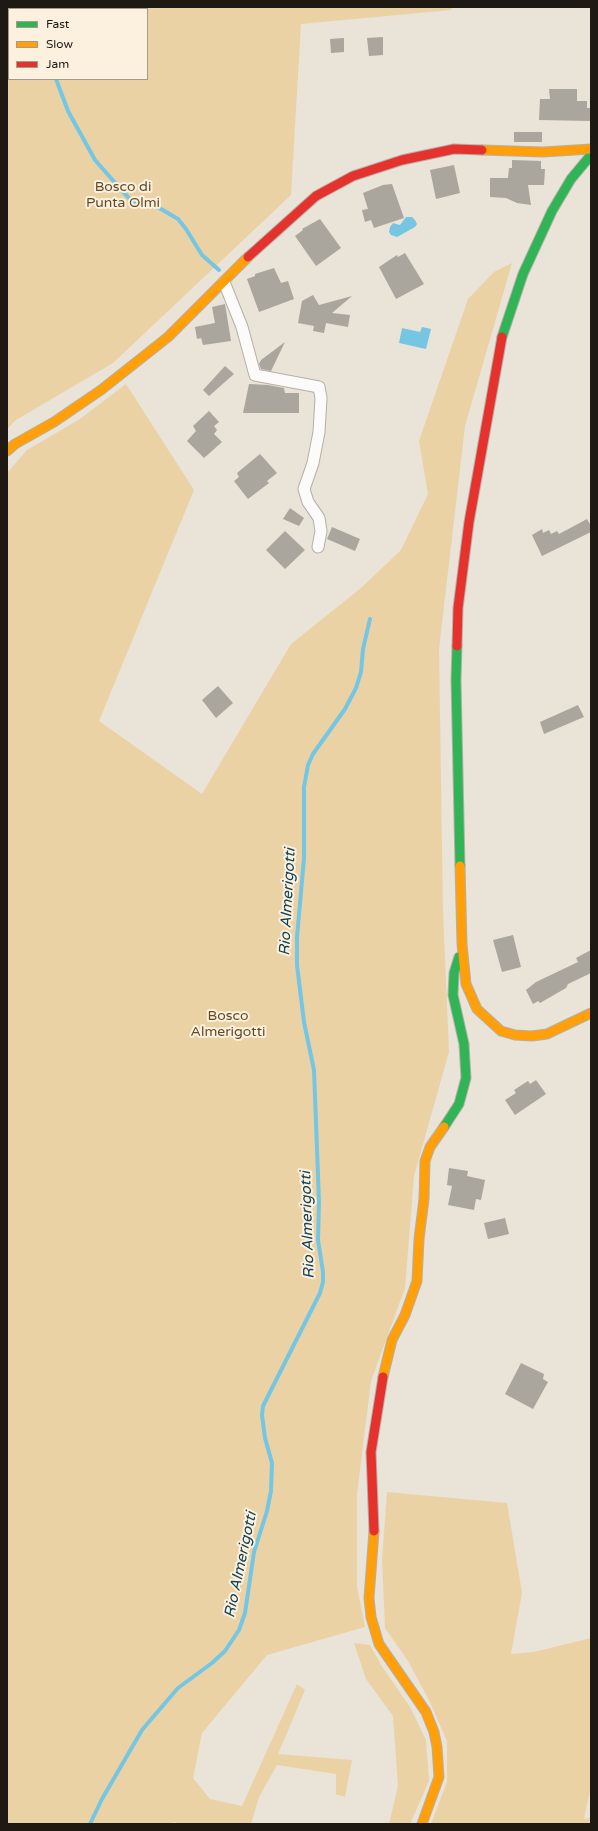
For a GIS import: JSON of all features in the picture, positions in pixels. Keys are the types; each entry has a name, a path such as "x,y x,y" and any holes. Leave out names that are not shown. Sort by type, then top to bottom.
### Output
{"street":[{"path":"7,452 15,444 54,422 101,390 168,337 224,282 236,268 316,196 353,176 402,160 454,150 543,152 591,149"},
{"path":"591,155 571,179 552,211 523,274 499,349 468,522 458,608 456,680 462,944 466,984 471,998 477,1009 501,1031 515,1035 532,1036 547,1034 591,1013"},
{"path":"224,282 242,327 256,376 319,387 321,398 319,432 313,463 304,489 308,502 319,518 321,531 318,547"},
{"path":"422,1824 439,1777 437,1747 434,1732 426,1712 379,1644 371,1617 370,1592 374,1532 372,1452 386,1361 392,1340 405,1315 417,1281 419,1239 424,1199 425,1161 430,1147 459,1104 466,1078 464,1044 453,995 454,973 462,944"}],"green space":[{"name":"Bosco di Punta Olmi","path":"7,7 452,7 451,10 301,24 291,195 113,363 16,420 7,429"},
{"name":"Bosco Almerigotti","path":"512,263 465,426 439,649 443,911 449,1052 414,1176 405,1288 371,1381 357,1494 357,1586 365,1627 267,1655 202,1733 193,1778 210,1799 242,1806 297,1684 305,1690 278,1754 352,1760 345,1797 336,1794 336,1774 277,1765 259,1797 251,1824 178,1824 175,1822 168,1824 7,1824 7,473 27,450 80,419 126,384 194,490 99,721 202,794 291,644 361,588 401,550 428,494 419,441 468,299 494,272"},
{"path":"387,1492 507,1503 522,1593 511,1654 534,1652 591,1638 591,1786 584,1819 591,1818 591,1824 431,1824 447,1782 447,1741 429,1700 408,1661 385,1628 382,1560"},
{"path":"354,1643 370,1645 381,1665 410,1707 426,1740 429,1781 410,1824 389,1824 398,1786 393,1716 366,1679"}],"water":[{"path":"406,217 412,217 415,220 417,224 415,227 397,237 391,235 389,232 393,223 400,225"},
{"path":"422,327 431,329 426,349 399,343 402,328 420,332"}],"building":[{"path":"383,37 383,55 369,56 367,38"},
{"path":"344,38 344,52 331,53 330,39"},
{"path":"549,89 577,89 577,101 587,101 587,108 591,108 591,121 539,120 540,99 550,99"},
{"path":"514,132 542,132 542,142 514,142"},
{"path":"512,160 541,161 541,169 545,169 544,185 528,185 531,205 517,203 506,198 490,197 490,178 508,178 509,168 512,168"},
{"path":"454,165 460,193 436,199 430,170"},
{"path":"392,184 404,218 374,228 371,220 365,222 362,210 368,209 363,193 383,185"},
{"path":"320,219 341,248 316,266 295,236 303,230 302,229"},
{"path":"405,253 424,284 396,299 379,267 397,255 398,257"},
{"path":"274,268 281,283 288,281 294,299 259,312 247,279 255,276 255,274"},
{"path":"313,295 319,305 352,296 332,313 350,315 348,327 326,323 324,333 313,331 314,326 298,323 302,301"},
{"path":"225,304 231,341 203,345 201,338 197,339 195,327 215,323 212,307"},
{"path":"285,342 271,371 261,369 259,364 261,360"},
{"path":"225,366 234,374 209,396 203,390"},
{"path":"249,384 284,388 285,393 299,393 299,413 243,413"},
{"path":"209,411 219,422 214,426 217,430 214,434 222,442 204,458 187,441 196,431 193,426"},
{"path":"260,454 277,473 267,481 269,483 248,499 234,481 239,477 237,473"},
{"path":"290,508 304,518 299,526 283,519"},
{"path":"587,519 591,526 591,532 542,556 532,535 542,529 543,533 549,530 551,534 557,531 559,534"},
{"path":"332,527 360,539 355,551 327,539"},
{"path":"285,531 305,550 285,569 266,550"},
{"path":"218,686 233,703 216,718 202,700"},
{"path":"578,705 584,717 544,734 540,722"},
{"path":"513,935 521,967 502,972 493,940"},
{"path":"591,950 591,973 568,984 566,988 540,1003 538,1001 533,1004 526,990 536,982 578,962 576,958"},
{"path":"536,1080 546,1094 515,1115 505,1100 516,1093 514,1090 528,1081 530,1084"},
{"path":"449,1168 468,1171 467,1176 485,1180 481,1200 476,1199 474,1210 448,1205 452,1186 447,1185"},
{"path":"505,1218 509,1234 488,1239 484,1223"},
{"path":"521,1363 544,1374 543,1379 548,1382 533,1409 505,1394"}],"waterway":[{"path":"56,80 68,111 95,160 135,204 149,204 156,206 178,219 202,255 219,270"},
{"name":"Rio Almerigotti","path":"90,1824 102,1799 142,1730 178,1688 212,1663 225,1651 239,1630 245,1613 254,1552 267,1511 271,1491 272,1463 265,1438 262,1415 263,1406 320,1293 323,1282 318,1240 319,1202 314,1070 304,1022 297,965 297,937 304,858 304,787 308,765 313,754 345,709 356,688 361,672 363,649 370,619"}],"traffic: fast":[{"path":"502,337 523,274 552,211 571,179 591,155"},
{"path":"457,646 456,680 460,866"},
{"path":"444,1127 459,1104 466,1078 464,1044 453,995 454,973 459,957"}],"traffic: slow":[{"path":"482,150 543,152 591,149"},
{"path":"7,451 15,444 54,422 101,390 168,337 248,257"},
{"path":"460,866 462,944 466,984 477,1009 501,1031 515,1035 532,1036 547,1034 591,1013"},
{"path":"383,1377 392,1340 405,1315 417,1281 419,1239 424,1199 425,1161 430,1147 444,1127"},
{"path":"374,1531 369,1598 371,1617 379,1644 426,1712 434,1732 437,1747 439,1777 422,1824"}],"traffic: jam":[{"path":"248,257 316,196 353,176 402,160 454,149 482,150"},
{"path":"457,646 458,608 469,522 502,337"},
{"path":"374,1531 371,1452 383,1377"}]}
